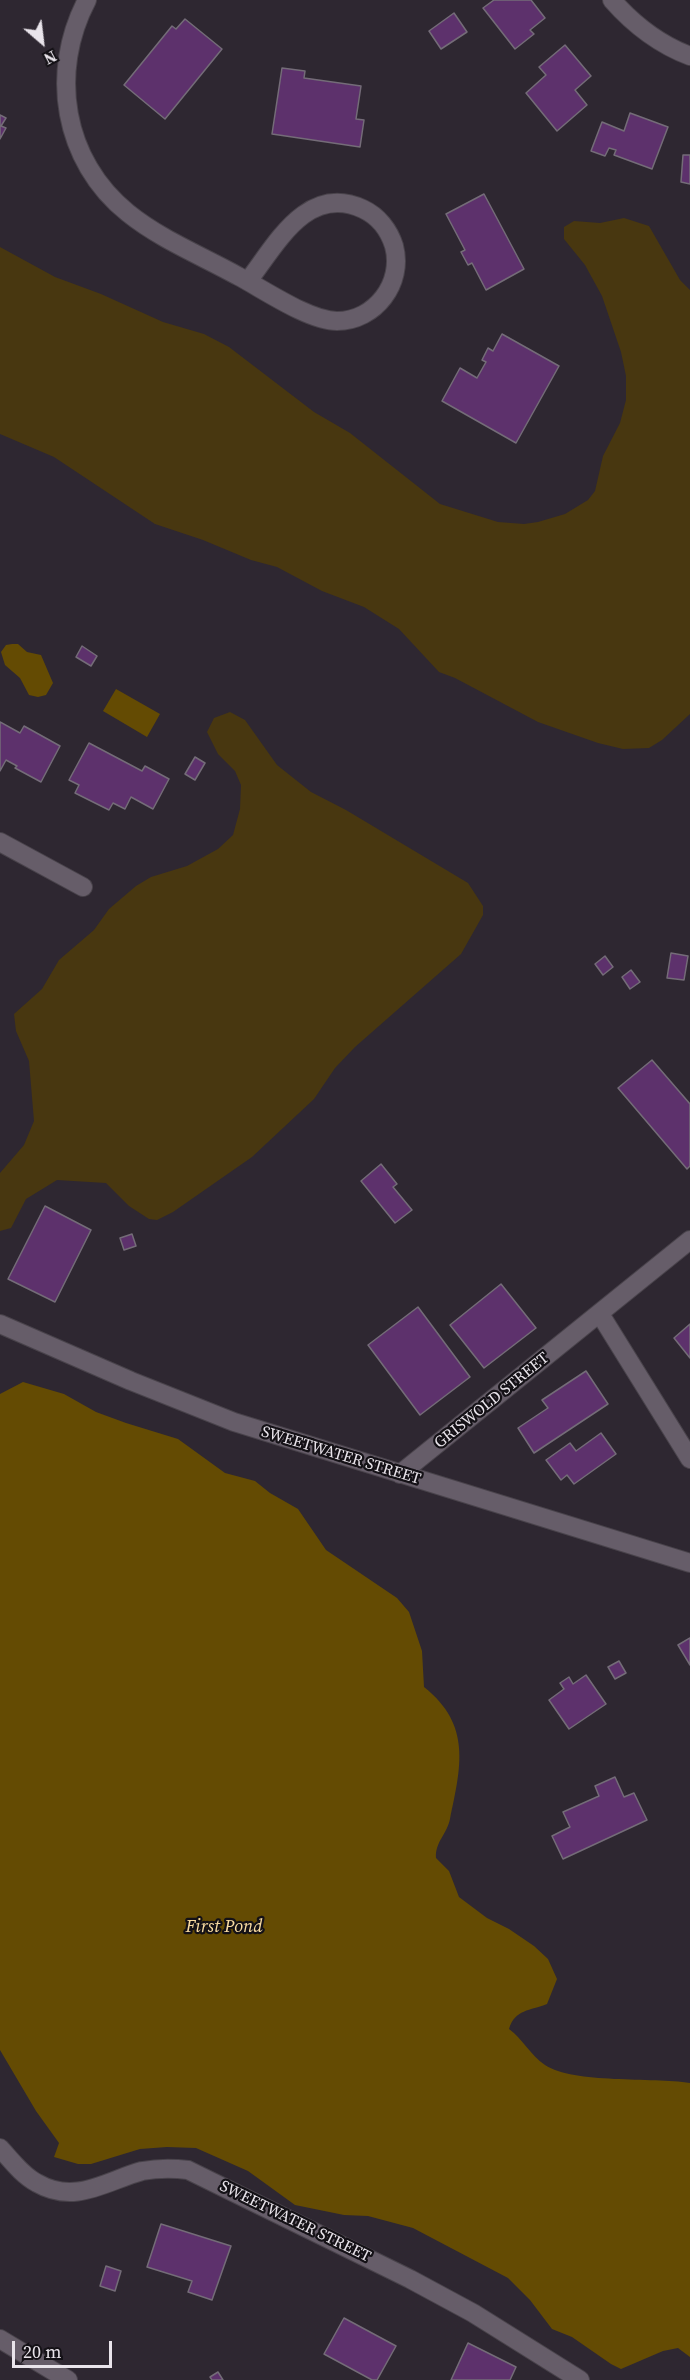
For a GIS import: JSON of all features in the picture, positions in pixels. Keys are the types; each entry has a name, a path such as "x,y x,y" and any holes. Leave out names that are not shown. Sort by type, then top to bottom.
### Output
{"street":[{"path":"87,0 79,15 69,46 65,80 72,130 85,162 103,190 134,218 248,281 315,317 329,321 353,319 373,308 388,291 395,269 394,246 388,232 373,215 352,205 329,204 314,208 295,221 248,281"},
{"path":"612,0 642,30 660,43 690,56"},
{"path":"0,842 83,887"},
{"name":"GRISWOLD STREET","path":"400,1474 690,1240"},
{"path":"600,1314 690,1459"},
{"name":"SWEETWATER STREET","path":"0,1324 152,1390 224,1418 690,1563"},
{"name":"SWEETWATER STREET","path":"0,2148 30,2179 44,2187 61,2192 82,2192 157,2169 172,2168 196,2173 473,2313 579,2380"},
{"path":"0,2339 68,2380"}],"shaded area":[{"path":"624,218 649,226 680,280 690,290 690,714 662,740 649,748 623,749 598,743 538,722 455,678 439,672 399,629 364,607 322,591 277,567 251,560 203,540 155,524 54,457 0,434 0,247 55,277 101,294 163,322 204,334 229,347 314,412 350,433 440,504 498,522 524,524 565,514 588,500 595,491 603,456 620,423 626,400 626,376 621,352 602,296 585,265 564,239 564,227 574,221 600,223"},
{"path":"230,712 245,720 277,765 311,792 346,810 468,883 483,906 483,915 461,954 355,1047 335,1068 314,1099 252,1157 173,1212 157,1220 149,1219 129,1206 106,1183 57,1180 26,1199 11,1228 0,1231 0,1173 24,1145 34,1121 29,1061 16,1031 14,1014 42,989 59,960 94,930 109,909 136,886 151,877 187,866 218,849 233,835 240,809 241,785 235,771 218,754 207,732 214,718"}],"water":[{"path":"18,644 27,652 41,655 53,683 46,695 38,697 29,695 20,678 5,665 1,652 6,645"},
{"path":"116,689 160,714 147,737 103,711"},
{"name":"First Pond","path":"23,1382 64,1394 96,1412 178,1439 225,1473 255,1481 270,1493 298,1509 326,1550 397,1598 409,1612 422,1651 424,1687 439,1701 450,1716 459,1748 454,1800 448,1824 437,1847 436,1858 449,1871 459,1897 487,1918 509,1929 534,1946 548,1959 557,1979 547,2004 519,2014 509,2029 540,2061 558,2071 594,2077 690,2083 690,2357 678,2348 663,2351 621,2369 572,2337 552,2329 530,2300 508,2278 413,2228 368,2216 344,2215 295,2205 248,2171 196,2148 140,2149 91,2164 78,2164 54,2157 59,2143 36,2111 0,2050 0,1394"}],"building":[{"path":"494,0 531,0 545,18 530,30 534,34 515,49 483,8"},
{"path":"454,13 467,32 441,49 429,31"},
{"path":"185,19 222,49 165,119 124,85 172,26 176,29"},
{"path":"565,45 591,76 575,90 587,105 557,131 526,93 546,75 539,67"},
{"path":"282,68 305,71 304,78 361,86 356,119 364,120 360,147 272,134"},
{"path":"630,113 668,127 652,169 614,155 616,150 609,148 605,156 591,151 602,122 624,131"},
{"path":"0,115 6,118 1,126 6,128 0,139"},
{"path":"683,155 690,155 690,184 681,182"},
{"path":"484,194 524,269 486,290 472,263 468,265 461,252 465,250 446,214"},
{"path":"502,334 559,366 516,443 442,401 460,368 477,378 486,362 482,360 488,348 493,351"},
{"path":"82,646 97,656 91,666 76,657"},
{"path":"0,722 20,733 24,726 60,746 41,782 15,768 17,766 6,760 0,771"},
{"path":"89,743 142,771 145,766 169,779 153,809 131,797 125,809 113,803 109,810 75,793 79,785 69,780"},
{"path":"195,757 205,763 195,780 185,774"},
{"path":"671,953 688,956 684,980 667,978"},
{"path":"605,956 613,967 603,975 595,964"},
{"path":"631,970 640,982 630,989 622,977"},
{"path":"652,1060 690,1104 690,1166 687,1169 618,1088"},
{"path":"381,1164 397,1184 393,1187 412,1210 395,1223 361,1181"},
{"path":"45,1206 91,1230 55,1302 8,1279"},
{"path":"132,1234 136,1246 124,1250 120,1238"},
{"path":"501,1284 536,1328 484,1368 450,1325"},
{"path":"418,1307 470,1377 420,1415 368,1345"},
{"path":"690,1324 690,1358 674,1338"},
{"path":"586,1371 608,1404 534,1453 518,1428 548,1408 542,1400"},
{"path":"601,1433 616,1454 574,1484 567,1475 561,1480 546,1460 570,1443 576,1451"},
{"path":"690,1638 690,1665 678,1645"},
{"path":"619,1661 626,1673 615,1679 608,1667"},
{"path":"586,1675 606,1704 569,1729 549,1700 564,1689 560,1683 569,1677 573,1684"},
{"path":"615,1777 624,1797 634,1793 647,1820 563,1859 552,1836 570,1827 563,1812 599,1796 595,1786"},
{"path":"161,2224 231,2246 212,2300 188,2292 192,2281 147,2267"},
{"path":"106,2266 121,2271 115,2291 100,2286"},
{"path":"344,2318 396,2346 377,2380 372,2380 324,2354"},
{"path":"468,2343 516,2367 510,2380 451,2380"},
{"path":"218,2372 223,2380 212,2380 210,2377"}]}
